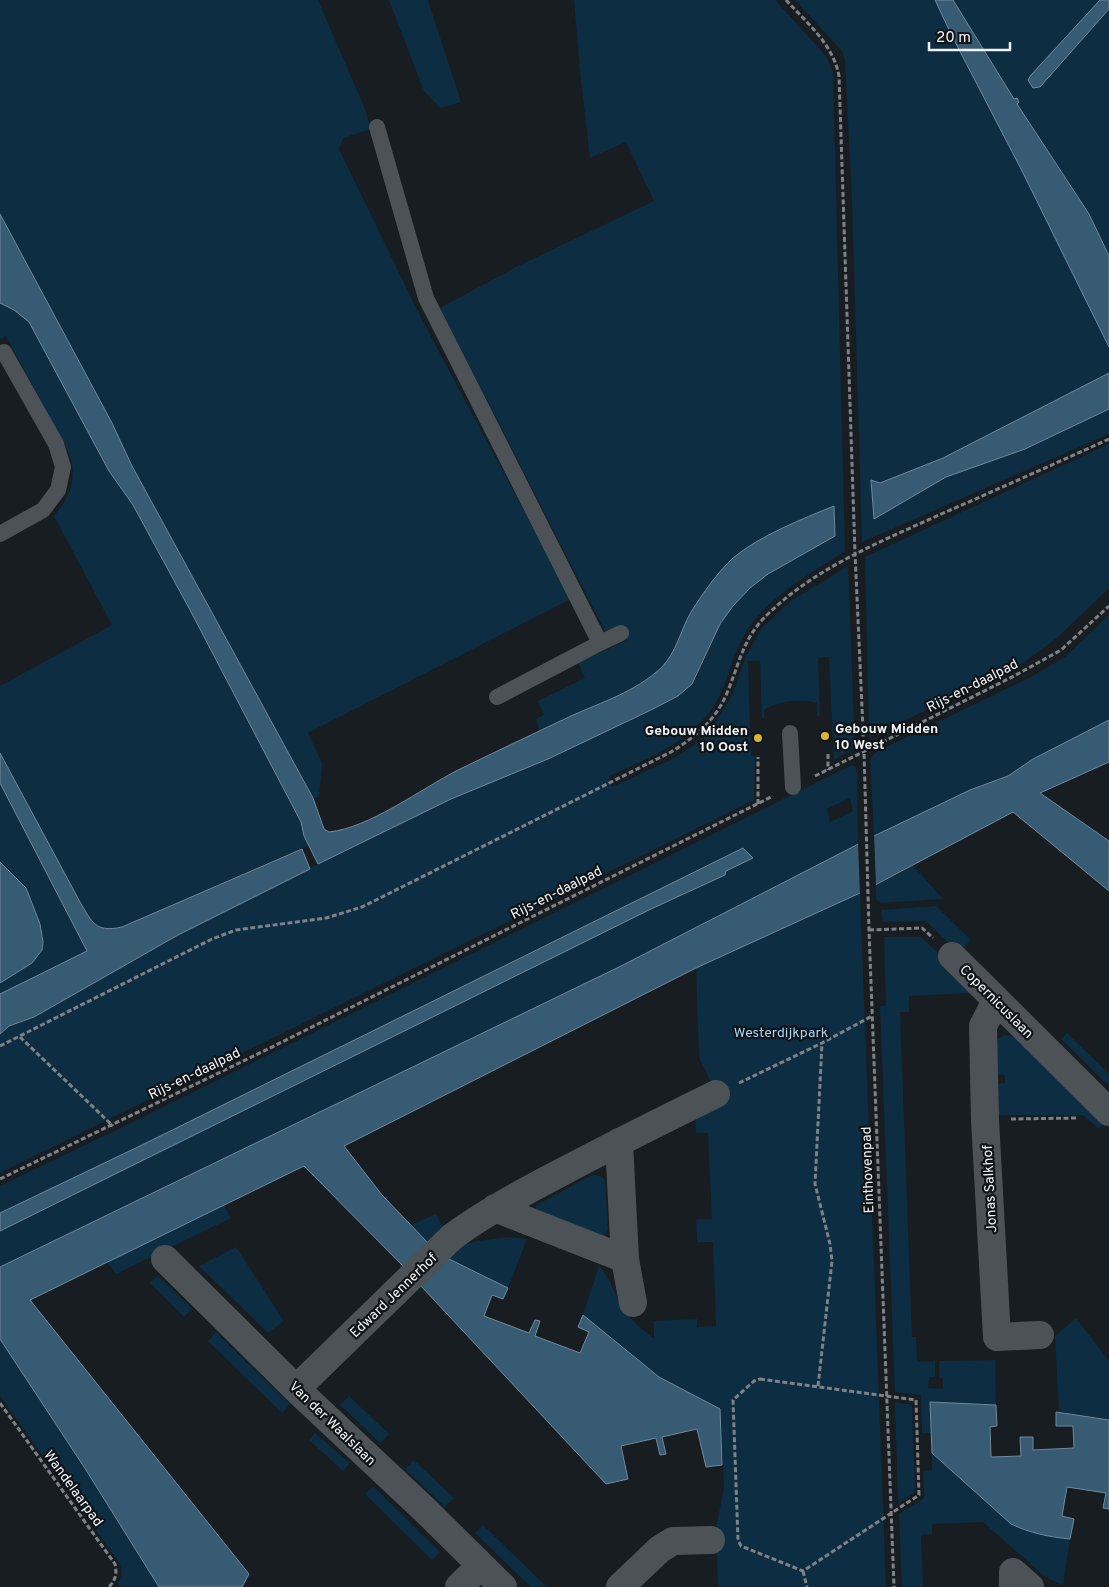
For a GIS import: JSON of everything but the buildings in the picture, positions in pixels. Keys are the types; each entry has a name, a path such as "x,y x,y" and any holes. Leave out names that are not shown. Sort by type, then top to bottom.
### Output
{"street":[{"name":"Copernicuslaan","path":"952,956 1109,1112"},
{"name":"Jonas Salkhof","path":"996,1001 983,1026 985,1120 997,1337 1040,1335"},
{"name":"Edward Jennerhof","path":"296,1389 452,1237 495,1208 619,1142 716,1094"},
{"path":"619,1142 625,1259 633,1303"},
{"path":"495,1208 625,1259"},
{"name":"Van der Waalslaan","path":"165,1259 296,1389 426,1511 503,1587"},
{"path":"620,1587 660,1549 673,1541 711,1540"},
{"path":"459,1587 480,1566"},
{"path":"1013,1587 1013,1572 1030,1587"}],"lane":[{"path":"377,127 426,298 600,643"},
{"path":"0,354 4,352 56,444 63,467 58,490 43,510 0,534"},
{"path":"497,696 621,633"},
{"path":"790,733 793,787"}],"path":[{"name":"Einthovenpad","path":"786,0 819,35 832,52 839,76 894,1587"},
{"path":"0,1046 212,939 236,930 326,918 362,907 671,752 690,740 706,726 718,710 728,692 734,671 748,638 767,614 808,582 855,554 1109,439"},
{"name":"Rijs-en-daalpad","path":"0,1179 113,1126 1014,676 1061,650 1109,606"},
{"path":"828,754 828,770"},
{"path":"758,757 758,804"},
{"name":"Copernicuslaan","path":"869,930 922,928 952,956"},
{"path":"716,1094 822,1043 872,1016"},
{"path":"20,1037 113,1126"},
{"path":"818,1386 832,1261 830,1244 815,1184 822,1043"},
{"path":"985,1120 1081,1118"},
{"path":"760,1379 916,1400 919,1495 803,1571 742,1546 738,1540 733,1400 754,1380 760,1379"},
{"name":"Wandelaarpad","path":"0,1403 115,1564 117,1574 114,1582"},
{"path":"803,1571 807,1587"},
{"path":"109,1587 114,1582 118,1587"}],"green space":[{"path":"0,0 318,0 365,109 371,129 343,138 339,149 421,318 571,599 308,733 322,763 319,797 313,798 132,466 112,423 0,214"},
{"path":"389,0 428,0 461,102 440,108 424,91"},
{"path":"574,0 775,0 826,56 833,72 845,551 784,592 752,623 739,646 723,688 703,720 690,733 659,753 609,776 612,787 673,759 694,745 711,729 733,694 746,656 761,629 791,601 848,566 855,748 834,760 829,657 818,658 820,716 817,716 817,703 797,701 776,704 764,710 764,718 762,718 760,661 748,661 751,756 755,756 754,800 0,1173 0,1034 9,1026 34,1017 178,935 310,868 451,799 548,759 678,696 697,677 720,624 733,606 750,588 768,574 835,536 833,506 718,574 690,614 676,648 662,667 645,681 618,697 541,730 539,729 536,719 544,715 538,701 585,678 578,663 627,640 621,629 622,625 606,633 440,308 516,267 654,201 626,142 590,158"},
{"path":"795,0 935,0 1109,347 1109,373 943,458 880,483 874,501 874,518 946,477 1025,449 1109,409 1109,434 862,542 852,201 845,60 842,51"},
{"path":"953,0 1100,0 1031,75 1033,88 1040,86 1109,9 1109,256 1089,214 1017,104 1017,98 1014,99"},
{"path":"0,303 14,310 29,322 109,471 133,505 190,610 301,823 304,836 309,845 122,927 100,927 91,920 0,753 0,686 112,625 54,516 71,488 73,473 70,455 6,336 0,339"},
{"path":"1109,444 1109,588 1058,637 1023,663 869,738 865,557"},
{"path":"1109,615 1109,720 1033,759 1008,776 970,790 874,836 870,761 873,755 1029,678 1065,657"},
{"path":"852,765 856,767 858,844 621,966 0,1267 0,1231 651,909 725,875 726,872 752,857 743,848 142,1145 0,1213 0,1186 127,1125","holes":["850,798 853,811 830,822 827,809"]},
{"path":"0,783 87,952 0,994 0,983 32,963 26,888 0,862"},
{"path":"913,866 943,899 881,903 876,899 876,885"},
{"name":"Westerdijkpark","path":"860,893 886,1587 718,1587 716,1529 724,1487 720,1409 659,1377 583,1315 599,1266 607,1277 625,1312 654,1339 654,1321 697,1319 697,1327 716,1326 713,1242 697,1242 696,1219 712,1219 708,1133 696,1133 695,1114 720,1102 699,1057 696,968"},
{"path":"936,906 971,940 959,953 926,921 883,922 881,910"},
{"path":"884,937 921,937 946,961 942,967 970,993 909,996 909,1012 900,1012 912,1337 916,1337 917,1362 935,1361 935,1377 929,1377 928,1388 943,1389 943,1378 939,1378 939,1361 995,1360 996,1405 930,1402 931,1433 922,1433 921,1395 895,1392 880,1006 886,1006"},
{"path":"1067,1033 1109,1074 1109,1082 1107,1084 1061,1039"},
{"path":"1004,1035 1014,1037 1104,1125 1098,1128 1083,1115 998,1115 996,1084 1005,1083 1005,1075 996,1074 994,1052 997,1042"},
{"path":"592,1175 601,1176 605,1180 608,1230 604,1236 536,1211 536,1206 540,1203"},
{"path":"224,1205 231,1218 116,1274 107,1262"},
{"path":"436,1214 444,1229 429,1244 411,1225"},
{"path":"509,1237 527,1239 508,1288 447,1258 460,1246 477,1241"},
{"path":"236,1247 284,1321 268,1333 199,1266"},
{"path":"157,1275 192,1309 184,1317 150,1283"},
{"path":"1076,1318 1109,1361 1109,1420 1059,1412 1055,1336"},
{"path":"216,1332 290,1404 282,1413 208,1341"},
{"path":"0,1339 86,1470 159,1587 121,1587 117,1583 122,1572 118,1561 0,1396"},
{"path":"349,1396 389,1434 380,1443 340,1405"},
{"path":"895,1402 912,1405 915,1492 898,1503"},
{"path":"315,1433 350,1463 343,1471 309,1440"},
{"path":"932,1453 1011,1524 1040,1534 1070,1539 1063,1586 1044,1576 983,1522 932,1524 932,1534 921,1535 923,1587 902,1587 899,1514 924,1498 923,1471 932,1470"},
{"path":"414,1460 454,1498 445,1507 405,1469"},
{"path":"373,1486 440,1552 432,1560 365,1494"},
{"path":"483,1525 547,1587 531,1587 475,1533"}],"shaded area":[{"path":"935,0 953,0 1014,99 1017,98 1019,102 1017,104 1089,214 1109,256 1109,347 1022,171"},
{"path":"1100,0 1109,0 1109,9 1040,87 1033,88 1028,80 1031,75"},
{"path":"0,214 112,423 132,466 313,798 324,829 329,832 345,829 378,816 458,770 640,684 661,668 671,655 691,612 716,577 733,558 755,542 834,506 835,536 768,574 750,588 733,606 720,624 692,684 678,696 548,759 451,799 318,864 304,836 301,822 133,505 109,471 29,322 14,310 0,303"},
{"path":"1109,373 1109,409 1025,449 946,477 874,519 871,480 880,483 943,458"},
{"path":"1109,720 1109,762 1040,793 1109,841 1109,891 1013,812 860,893 696,968 344,1146 382,1195 429,1244 405,1268 304,1166 30,1300 249,1574 242,1587 159,1587 86,1470 0,1339 0,1267 621,966 874,836 970,790 1008,776 1033,759"},
{"path":"0,753 80,902 91,920 100,927 122,927 302,849 310,869 178,935 34,1017 9,1026 0,1034 0,994 87,951 0,783"},
{"path":"743,848 753,858 726,871 725,875 651,909 0,1231 0,1213 142,1145"},
{"path":"0,862 26,888 40,924 43,942 42,950 32,963 0,983"},
{"path":"447,1258 508,1288 503,1299 492,1295 484,1316 529,1333 535,1320 540,1321 535,1336 580,1353 589,1332 578,1327 583,1315 659,1377 720,1409 722,1465 706,1467 697,1429 662,1437 666,1454 660,1455 656,1438 621,1446 628,1479 606,1484 420,1285"},
{"path":"930,1402 996,1405 997,1426 990,1427 991,1457 1021,1456 1020,1437 1033,1437 1033,1450 1074,1448 1073,1426 1056,1426 1056,1412 1109,1420 1109,1509 1103,1508 1106,1493 1067,1487 1062,1516 1074,1519 1070,1539 1040,1534 1011,1524 932,1453"}],"pier":[{"path":"874,833 876,887 860,896 858,841"}],"place":[{"name":"Gebouw Midden 10 West","path":"825,736"},
{"name":"Gebouw Midden 10 Oost","path":"758,738"}]}
